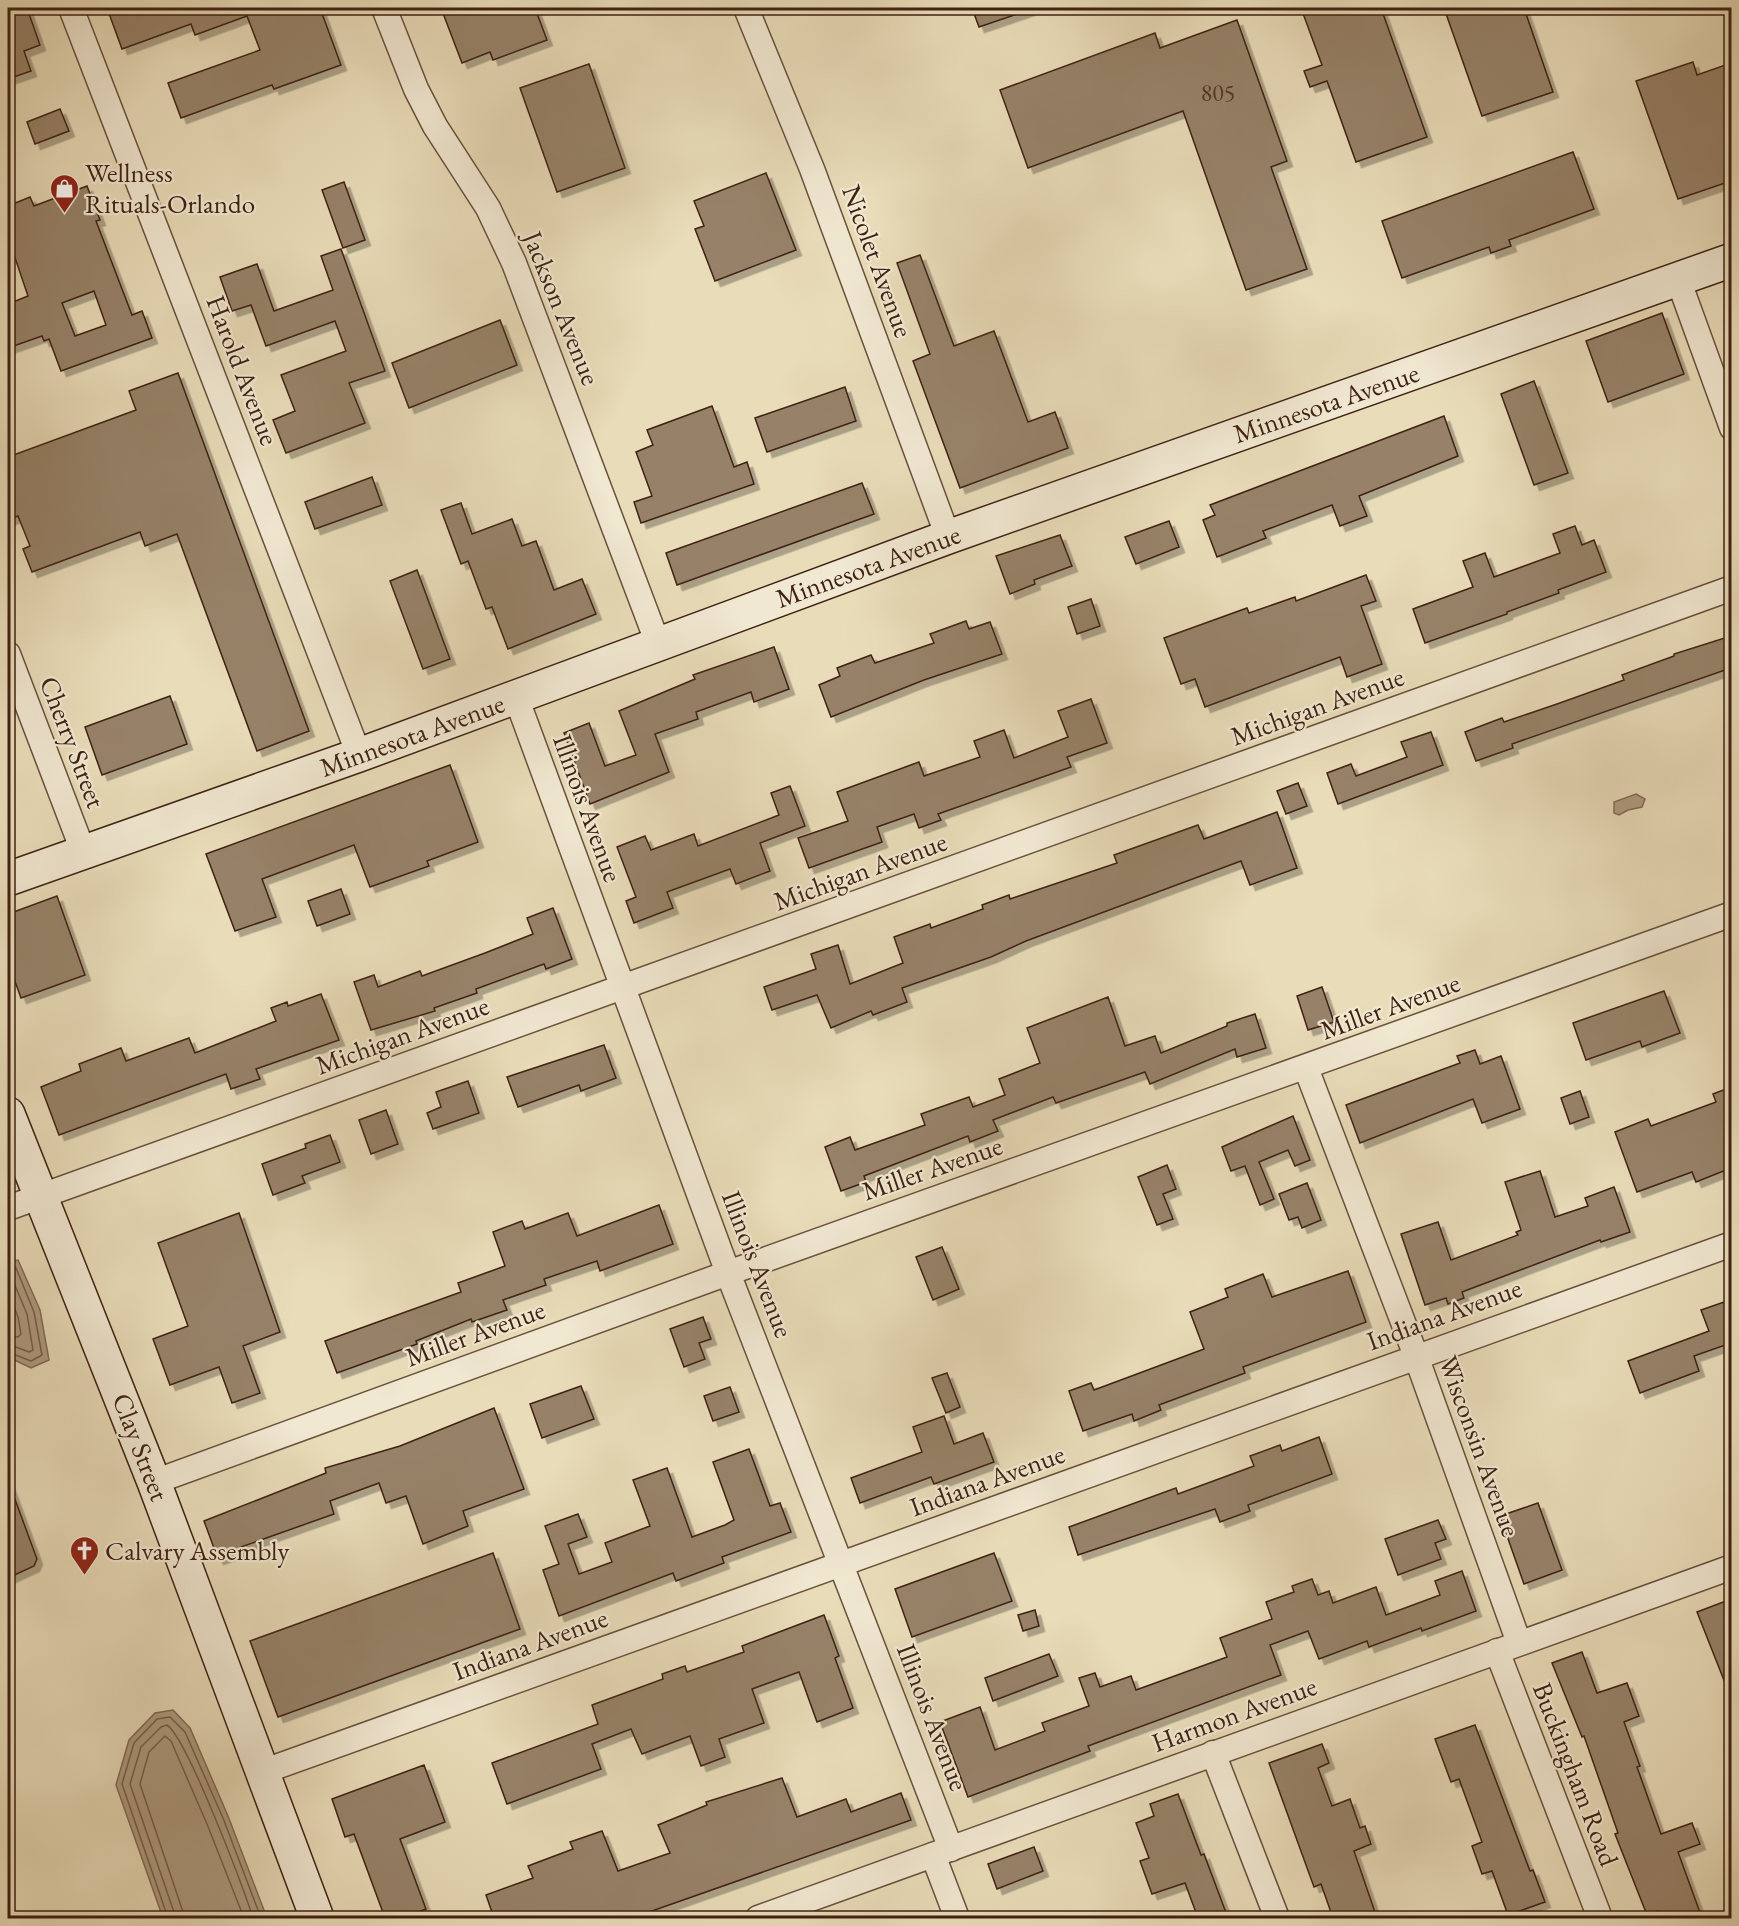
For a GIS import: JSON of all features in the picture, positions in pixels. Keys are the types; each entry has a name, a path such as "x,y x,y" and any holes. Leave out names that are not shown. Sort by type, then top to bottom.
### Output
{"street":[{"name":"Harold Avenue","path":"71,8 358,755"},
{"name":"Jackson Avenue","path":"384,8 416,89 435,126 488,208 514,263 658,644"},
{"name":"Nicolet Avenue","path":"746,8 812,169 948,537"},
{"name":"Minnesota Avenue","path":"8,879 358,755 948,537 1731,260"},
{"path":"1678,279 1731,428"},
{"name":"Michigan Avenue","path":"8,1208 1731,588"},
{"name":"Cherry Street","path":"8,654 83,851"},
{"name":"Illinois Avenue","path":"516,697 728,1273 842,1564 942,1852 957,1918"},
{"name":"Miller Avenue","path":"154,1482 728,1273 1731,914"},
{"name":"Wisconsin Avenue","path":"1306,1068 1416,1356 1508,1647"},
{"name":"Clay Street","path":"8,1114 154,1482 317,1918"},
{"name":"Indiana Avenue","path":"262,1772 1731,1244"},
{"name":"Harmon Avenue","path":"758,1918 1731,1567"},
{"name":"Buckingham Road","path":"1508,1647 1600,1918"},
{"path":"1214,1754 1277,1918"}],"water":[{"path":"1636,794 1645,799 1642,807 1619,815 1614,813 1614,802"},
{"path":"18,1260 40,1310 49,1360 31,1368 8,1357 8,1262"},
{"path":"173,1710 190,1728 228,1816 267,1918 163,1918 116,1785 129,1740 155,1713"}],"building":[{"path":"8,8 27,8 40,45 24,51 31,71 8,79"},
{"path":"107,8 320,8 341,65 274,89 272,85 181,118 168,83 260,50 247,16 195,35 191,24 122,49"},
{"path":"441,8 535,8 547,40 493,60 490,52 462,63"},
{"path":"972,8 1028,8 1029,10 979,27"},
{"path":"1301,8 1381,8 1427,137 1356,162 1327,81 1310,87 1304,71 1322,65"},
{"path":"1444,8 1524,8 1553,92 1482,116"},
{"path":"1237,20 1287,161 1271,167 1307,269 1246,290 1183,111 1028,168 1000,90 1155,33 1160,48"},
{"path":"1693,62 1697,75 1731,63 1731,181 1678,199 1636,81"},
{"path":"589,64 625,168 557,192 520,88"},
{"path":"60,109 69,131 35,144 27,122"},
{"path":"1573,152 1594,209 1509,240 1511,246 1491,253 1489,247 1402,278 1382,221"},
{"path":"766,173 796,250 715,281 695,229 704,226 694,201"},
{"path":"344,182 365,240 343,248 322,190"},
{"path":"87,186 100,220 96,221 132,315 142,311 152,338 61,371 49,339 44,341 42,336 8,348 8,304 28,296 8,237 8,206 30,197 34,206","holes":["94,291 106,325 75,336 62,303"]},
{"path":"341,249 385,371 349,383 365,423 286,453 273,420 295,411 281,375 346,351 335,321 266,346 251,305 232,311 220,277 257,264 274,311 333,290 321,256"},
{"path":"920,255 954,346 994,331 1028,422 1055,412 1068,448 960,488 913,361 930,354 897,263"},
{"path":"1662,313 1684,374 1608,402 1586,341"},
{"path":"500,320 517,365 409,408 392,363"},
{"path":"178,373 309,731 257,751 177,534 145,546 140,532 32,572 23,549 30,546 18,516 8,520 8,457 136,410 129,391"},
{"path":"1534,381 1568,473 1534,485 1501,394"},
{"path":"845,387 856,421 767,452 755,418"},
{"path":"712,406 734,467 747,462 754,484 641,523 634,502 652,496 636,452 653,445 647,430"},
{"path":"1444,416 1458,456 1359,496 1367,516 1340,526 1332,505 1263,531 1266,538 1217,557 1203,520 1215,515 1210,505"},
{"path":"372,477 382,505 315,529 305,502"},
{"path":"862,483 874,514 677,585 666,553"},
{"path":"461,503 472,534 512,519 522,546 536,541 554,590 582,579 596,614 508,649 492,607 486,609 468,561 461,564 441,510"},
{"path":"1169,521 1179,547 1136,564 1125,537"},
{"path":"1575,526 1582,545 1594,540 1606,572 1558,590 1559,593 1507,612 1507,614 1425,643 1413,609 1473,587 1463,561 1485,553 1494,577 1560,553 1553,534"},
{"path":"1060,535 1072,566 1034,580 1035,584 1010,594 996,556"},
{"path":"417,570 450,659 423,669 390,581"},
{"path":"1366,575 1376,601 1361,606 1382,664 1347,677 1340,657 1205,707 1195,679 1181,684 1164,638 1247,608 1249,613 1295,597 1296,601"},
{"path":"1091,599 1100,626 1077,634 1068,607"},
{"path":"966,621 969,629 990,622 1002,654 924,680 831,717 819,685 840,676 837,668 871,655 875,663 934,643 930,634"},
{"path":"1731,636 1731,668 1512,744 1513,748 1476,761 1465,732 1502,718 1504,722 1624,680 1622,675 1674,656 1674,654"},
{"path":"774,647 789,689 754,702 751,692 696,712 698,719 655,734 669,772 590,804 564,733 589,723 605,766 636,755 619,711 695,679 693,675"},
{"path":"170,696 187,744 102,775 85,727"},
{"path":"1091,699 1107,743 1067,757 1071,767 938,814 941,820 919,828 914,814 877,827 882,842 809,868 798,838 848,821 837,792 919,762 924,776 980,757 974,741 1004,730 1014,758 1068,737 1058,711"},
{"path":"1431,732 1443,765 1338,804 1327,773 1351,764 1356,776 1407,757 1401,742"},
{"path":"450,765 478,842 427,861 429,866 370,887 354,845 262,879 276,917 235,931 206,854"},
{"path":"1298,783 1307,806 1286,814 1277,791"},
{"path":"790,786 805,826 760,843 770,871 736,884 730,869 667,892 673,908 634,923 626,901 636,897 617,847 645,836 651,850 694,834 698,846 779,815 771,793"},
{"path":"1277,812 1297,868 1250,885 1241,861 1026,941 991,957 902,988 907,1002 873,1015 871,1011 831,1028 817,995 772,1010 764,987 816,969 811,954 838,945 850,984 903,963 894,937 930,924 931,928 983,909 982,905 1009,895 1010,899 1117,863 1114,855 1198,825 1204,839"},
{"path":"341,889 350,914 317,926 308,901"},
{"path":"57,896 85,975 21,998 8,962 8,914"},
{"path":"553,908 572,959 546,969 544,964 476,989 477,993 434,1008 435,1011 371,1030 354,982 374,975 378,987 420,971 422,976 485,953 533,934 527,918"},
{"path":"1322,987 1334,1022 1308,1030 1297,996"},
{"path":"1664,991 1680,1033 1642,1047 1640,1041 1586,1060 1573,1023"},
{"path":"321,994 339,1040 256,1069 260,1079 231,1089 226,1074 59,1135 41,1087 81,1071 79,1064 121,1048 126,1061 189,1038 195,1053 276,1021 271,1008 287,1002 288,1006"},
{"path":"1108,997 1125,1046 1155,1036 1161,1053 1227,1026 1227,1023 1255,1014 1266,1048 1237,1057 1235,1049 1150,1084 1145,1072 1056,1103 1053,1097 993,1120 998,1131 970,1142 968,1136 864,1176 866,1182 841,1191 825,1147 850,1137 855,1150 925,1125 921,1114 969,1097 973,1107 1005,1095 999,1079 1040,1063 1027,1028"},
{"path":"604,1045 616,1078 581,1091 579,1085 518,1107 507,1077"},
{"path":"1475,1050 1480,1064 1501,1056 1520,1109 1482,1123 1473,1099 1360,1143 1346,1105 1460,1063 1457,1056"},
{"path":"468,1081 479,1113 433,1129 427,1113 441,1107 436,1092"},
{"path":"1731,1087 1731,1168 1696,1182 1692,1172 1637,1192 1615,1132 1648,1119 1651,1126 1716,1102 1713,1094"},
{"path":"1580,1091 1589,1117 1570,1124 1561,1098"},
{"path":"386,1110 398,1144 371,1154 359,1120"},
{"path":"1293,1116 1310,1160 1295,1166 1288,1150 1259,1162 1274,1199 1260,1205 1245,1166 1231,1171 1222,1147"},
{"path":"330,1135 340,1162 302,1176 305,1183 273,1195 262,1164 306,1148 305,1144"},
{"path":"1167,1165 1176,1189 1163,1194 1173,1219 1157,1225 1138,1177"},
{"path":"1540,1171 1555,1217 1588,1206 1585,1198 1614,1187 1630,1232 1601,1242 1600,1240 1462,1292 1464,1298 1448,1304 1446,1298 1425,1305 1401,1234 1438,1222 1451,1260 1518,1235 1516,1232 1521,1230 1505,1182"},
{"path":"1307,1183 1321,1220 1302,1228 1298,1217 1289,1220 1279,1194"},
{"path":"659,1205 673,1244 600,1271 597,1261 544,1279 546,1285 503,1300 507,1310 472,1322 471,1319 416,1341 417,1344 337,1373 325,1341 461,1292 458,1283 505,1266 493,1232 522,1221 525,1229 568,1213 577,1236"},
{"path":"239,1213 280,1332 243,1346 260,1393 232,1403 219,1367 170,1385 153,1339 188,1326 158,1243"},
{"path":"942,1247 959,1289 933,1300 916,1257"},
{"path":"1348,1271 1366,1322 1243,1367 1245,1373 1159,1405 1161,1410 1134,1421 1132,1414 1083,1431 1069,1391 1091,1383 1094,1390 1204,1349 1190,1312 1228,1297 1225,1289 1263,1274 1272,1297"},
{"path":"1727,1301 1731,1315 1731,1343 1694,1356 1699,1371 1640,1393 1628,1361 1709,1331 1701,1310"},
{"path":"703,1317 711,1339 699,1343 705,1359 684,1367 670,1329"},
{"path":"947,1373 960,1407 946,1413 932,1378"},
{"path":"581,1386 594,1419 542,1438 530,1404"},
{"path":"730,1387 739,1412 713,1421 704,1396"},
{"path":"494,1408 524,1489 463,1511 468,1526 423,1544 406,1496 386,1503 379,1483 330,1501 334,1514 241,1547 242,1551 218,1559 204,1521 326,1473 325,1468 400,1446"},
{"path":"944,1416 954,1444 983,1433 994,1462 934,1484 931,1477 860,1503 851,1478 922,1452 913,1427"},
{"path":"1319,1437 1332,1474 1248,1505 1250,1511 1220,1522 1215,1509 1078,1555 1069,1527 1176,1488 1178,1494 1254,1466 1250,1456 1280,1445 1282,1451"},
{"path":"749,1449 770,1506 780,1503 791,1532 722,1557 724,1563 676,1581 673,1573 559,1616 543,1570 559,1564 545,1526 578,1514 587,1537 568,1544 579,1574 612,1562 605,1543 650,1526 633,1480 667,1468 692,1537 725,1525 734,1520 713,1462"},
{"path":"9,1483 37,1559 34,1566 8,1578"},
{"path":"1538,1503 1562,1570 1524,1584 1500,1516"},
{"path":"1438,1520 1446,1539 1435,1543 1441,1559 1398,1575 1385,1539"},
{"path":"493,1553 520,1629 278,1717 250,1641"},
{"path":"994,1553 1012,1601 912,1637 895,1589"},
{"path":"1462,1571 1476,1611 1422,1631 1421,1628 1369,1647 1367,1641 1319,1659 1308,1631 1270,1645 1281,1675 1088,1746 1090,1751 968,1797 940,1722 980,1707 995,1750 1045,1731 1042,1723 1089,1706 1079,1678 1095,1673 1100,1687 1131,1676 1136,1690 1227,1657 1220,1638 1272,1619 1266,1602 1294,1592 1292,1586 1312,1579 1318,1595 1329,1591 1333,1603 1376,1587 1386,1615 1440,1595 1435,1581"},
{"path":"1731,1599 1731,1692 1729,1693 1697,1612"},
{"path":"1035,1610 1039,1626 1023,1631 1018,1615"},
{"path":"824,1615 839,1656 835,1658 853,1708 817,1722 799,1672 752,1689 764,1723 719,1739 725,1757 701,1766 690,1736 642,1754 631,1729 592,1744 601,1769 507,1804 492,1763 598,1724 592,1705 663,1679 662,1674 685,1666 687,1672 744,1652 742,1646"},
{"path":"1582,1652 1597,1693 1627,1683 1639,1716 1624,1722 1661,1834 1692,1823 1700,1844 1678,1852 1702,1918 1660,1918 1658,1911 1647,1915 1615,1834 1618,1833 1584,1736 1582,1737 1552,1663"},
{"path":"1049,1654 1058,1676 993,1701 985,1678"},
{"path":"1475,1725 1530,1871 1533,1870 1545,1902 1508,1915 1492,1871 1482,1874 1472,1846 1482,1842 1459,1779 1451,1782 1435,1739"},
{"path":"1322,1744 1329,1763 1318,1768 1332,1806 1350,1799 1360,1828 1365,1826 1371,1844 1354,1851 1377,1918 1333,1918 1321,1884 1314,1887 1269,1763"},
{"path":"424,1765 445,1822 400,1839 426,1909 402,1918 385,1918 354,1834 345,1837 332,1799"},
{"path":"782,1778 797,1817 846,1799 851,1812 901,1793 911,1820 632,1918 494,1918 486,1895 533,1878 528,1866 573,1849 570,1842 602,1831 618,1871 670,1853 658,1825 707,1805 706,1802"},
{"path":"1178,1794 1228,1918 1198,1918 1185,1883 1152,1894 1140,1861 1149,1858 1136,1823 1154,1816 1150,1804"},
{"path":"1034,1847 1043,1871 997,1889 988,1864"}],"place":[{"name":"Wellness Rituals-Orlando","path":"64,214"},
{"name":"Calvary Assembly","path":"84,1576"}]}
